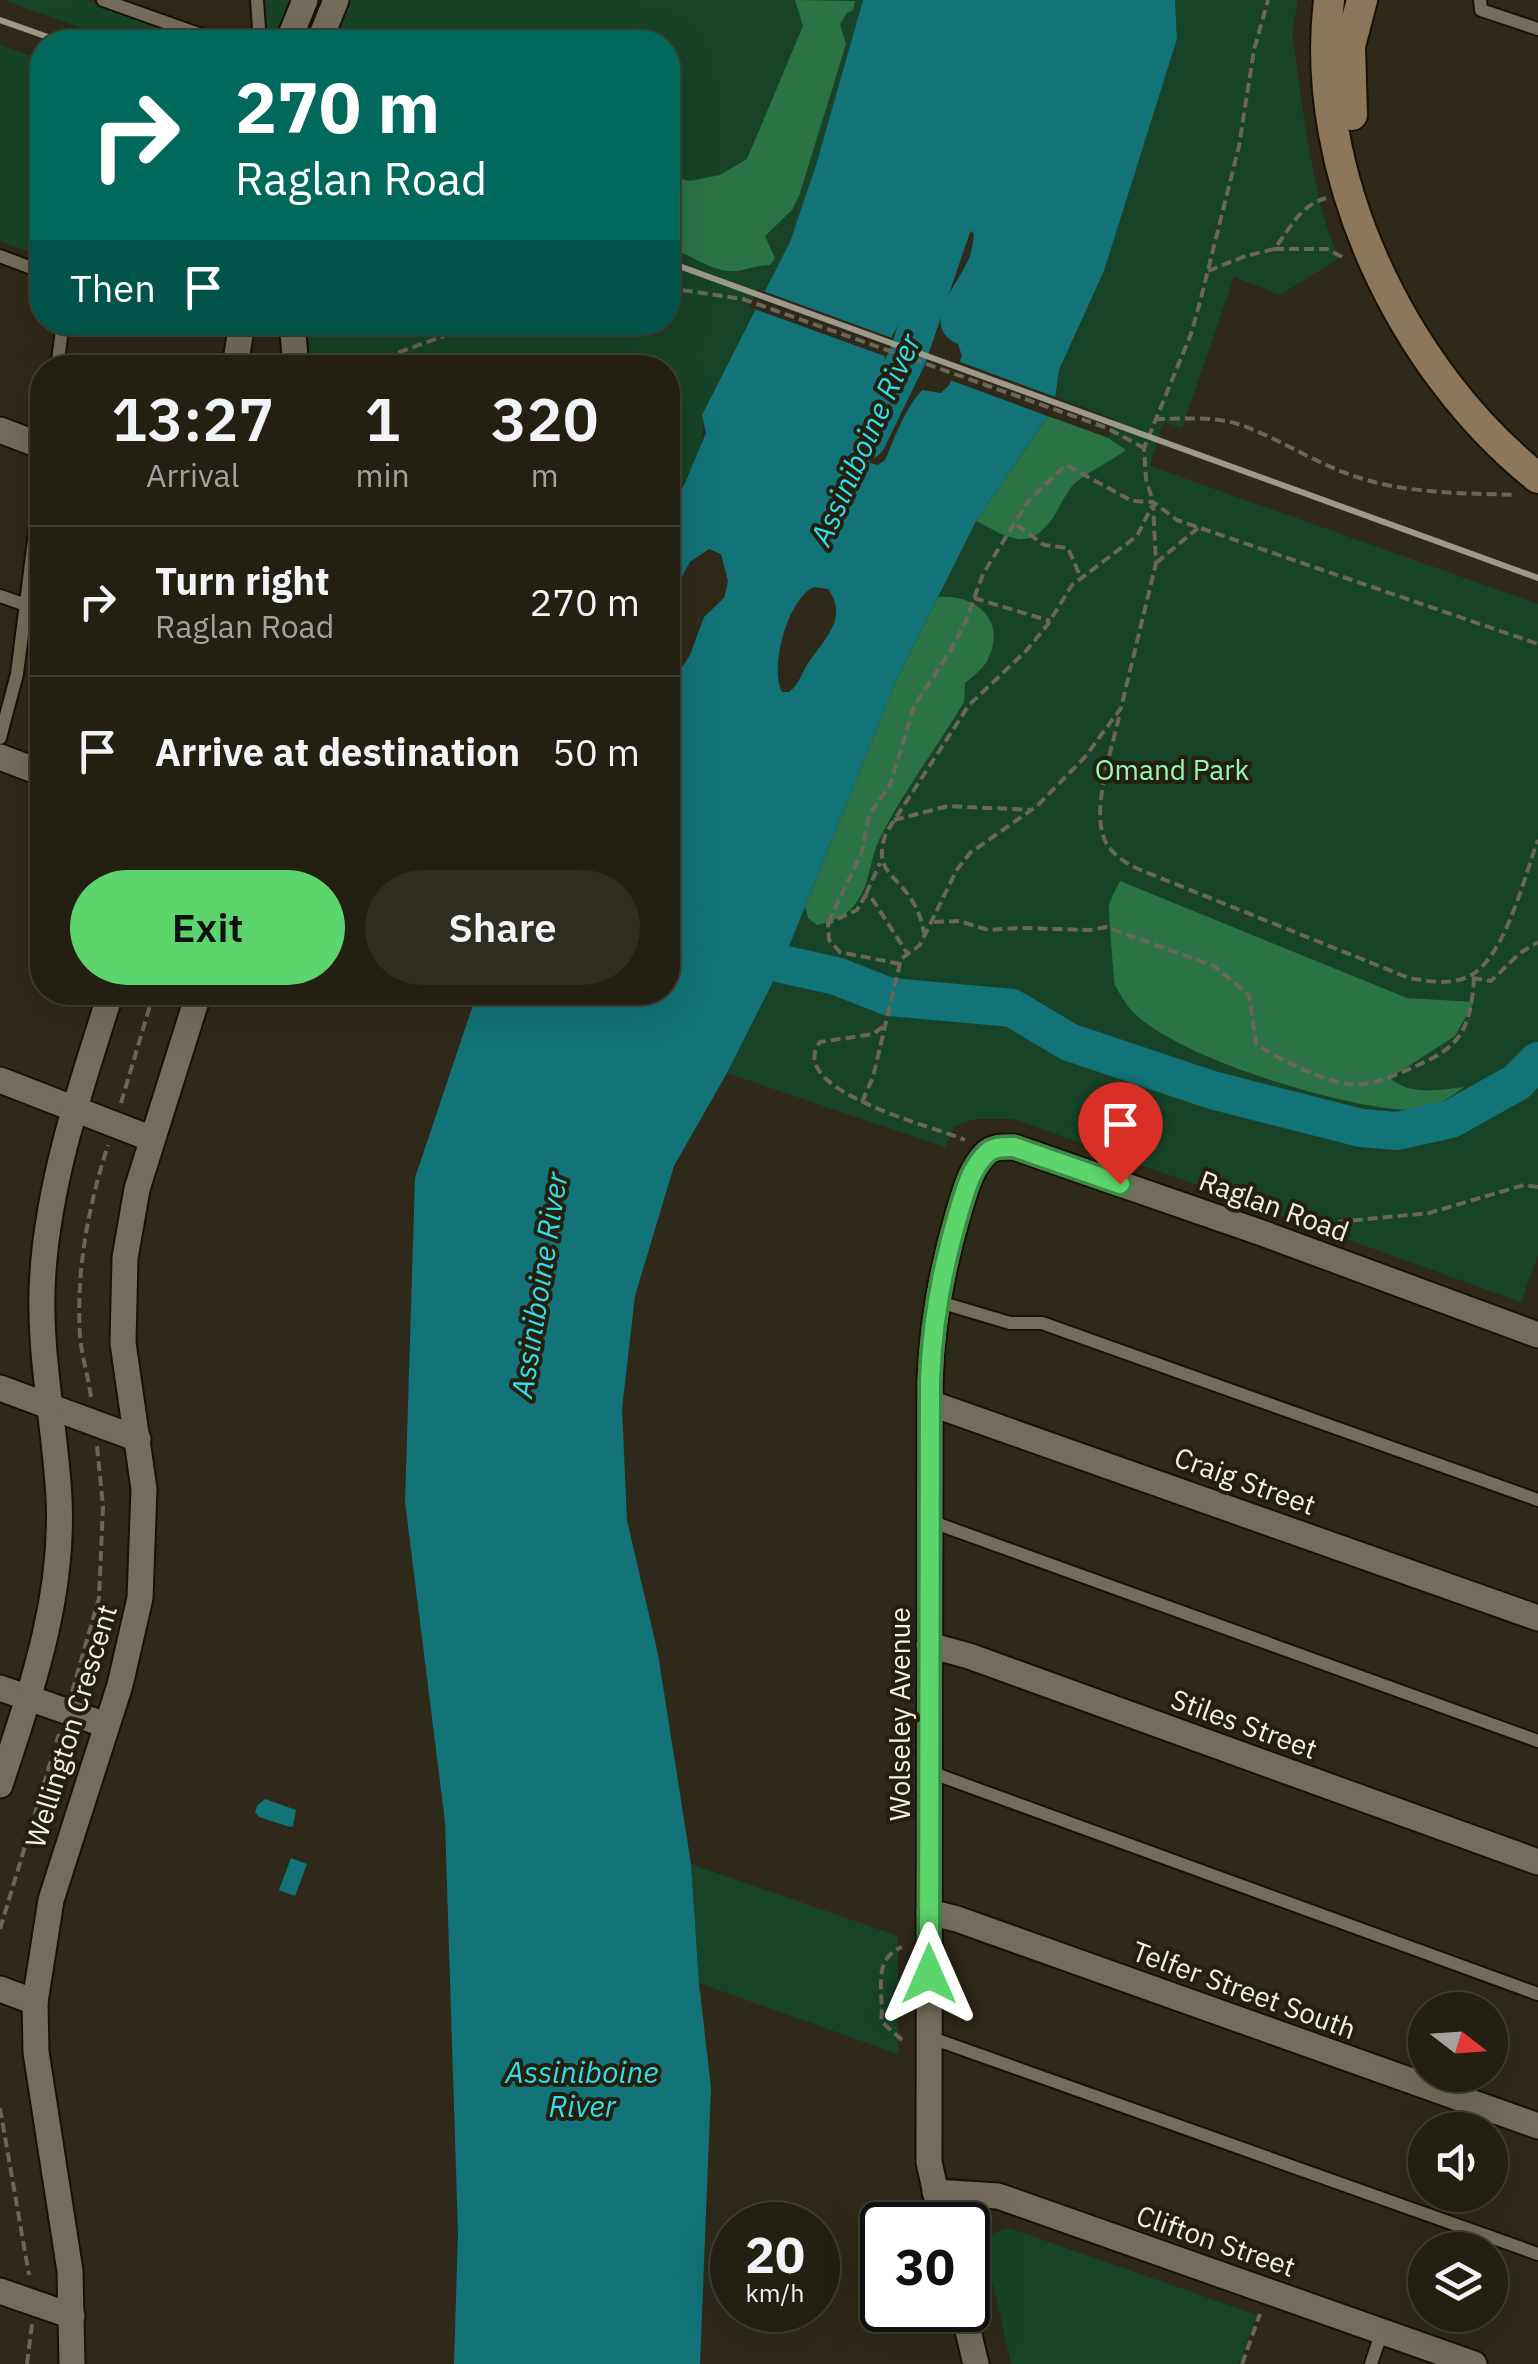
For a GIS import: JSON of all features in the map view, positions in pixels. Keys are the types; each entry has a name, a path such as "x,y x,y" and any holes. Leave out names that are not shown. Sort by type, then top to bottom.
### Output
{"main road":[{"path":"1330,0 1327,66 1336,137 1353,207 1371,256 1400,311 1455,394 1533,486"},
{"path":"1362,0 1350,46 1349,86 1354,132 1370,200 1388,252 1436,342 1498,418 1538,457"}],"street":[{"path":"293,30 305,0"},
{"path":"323,30 336,0"},
{"path":"0,430 30,441"},
{"path":"0,757 30,768"},
{"name":"Wellington Crescent","path":"0,1785 49,1627 58,1552 59,1497 43,1351 42,1274 51,1198 74,1106 107,1005"},
{"name":"Wellington Crescent","path":"72,2364 64,2219 36,2052 35,2002 51,1900 124,1670 140,1598 144,1509 123,1343 122,1294 131,1216 195,1005"},
{"path":"0,1080 152,1139"},
{"name":"Raglan Road","path":"987,1152 1000,1146 1014,1147 1538,1335"},
{"name":"Wolseley Avenue","path":"937,2202 928,2162 930,1403 936,1301 970,1178 987,1152"},
{"path":"0,1388 138,1439"},
{"name":"Craig Street","path":"930,1403 1538,1618"},
{"name":"Stiles Street","path":"930,1645 1538,1862"},
{"path":"0,1688 106,1725"},
{"name":"Telfer Street South","path":"929,1912 1538,2126"},
{"path":"0,1989 35,2002"},
{"name":"Clifton Street","path":"935,2192 998,2196 1474,2364"},
{"path":"0,2290 72,2316"},
{"path":"968,2332 976,2364"}],"lane":[{"path":"104,0 188,30"},
{"path":"257,0 259,30"},
{"path":"1480,0 1481,10 1538,29"},
{"path":"0,256 30,267"},
{"path":"0,738 17,674 30,573"},
{"path":"0,596 26,605"},
{"path":"936,1301 1010,1324 1042,1323 1538,1500"},
{"path":"930,1522 1538,1741"},
{"path":"930,1772 1538,1994"},
{"path":"930,2037 1538,2254"},
{"path":"1371,2364 1382,2331"}],"path":[{"path":"1268,0 1254,50 1239,146 1191,334 1144,448 1146,479 1154,502 1156,563 1101,803 1102,834 1114,854 1143,872 1410,978 1442,983 1470,978 1491,981 1520,952 1538,942"},
{"path":"1274,249 1310,203 1329,197"},
{"path":"1208,271 1274,249 1327,249 1354,264"},
{"path":"680,290 743,300 1107,428 1144,448"},
{"path":"392,355 446,335"},
{"path":"1154,419 1197,418 1236,424 1358,478 1384,484 1448,493 1533,486"},
{"path":"900,964 840,952 829,940 828,923 862,852 869,815 890,785 914,706 951,650 984,574 1029,500 1066,464 1132,500 1154,502 1177,520 1538,644"},
{"path":"828,923 858,910 894,820 969,705 1026,650 1050,621 1061,599 1081,578 1136,536 1154,502"},
{"path":"1016,524 1044,545 1068,548 1081,578"},
{"path":"1156,563 1199,527"},
{"path":"974,598 1050,621"},
{"path":"862,1102 873,1077 900,964 920,945 956,871 970,854 1031,810 1084,757 1121,708"},
{"path":"894,820 948,806 1031,810"},
{"path":"1470,978 1486,964 1502,937 1538,840"},
{"path":"880,863 917,908 925,936"},
{"path":"865,896 871,897 908,954"},
{"path":"932,922 959,921 988,930 1106,927 1214,966 1249,995 1256,1044 1287,1062 1346,1084 1391,1077 1430,1062 1446,1051 1464,1028 1473,998 1470,978"},
{"path":"0,1930 100,1586 103,1506 80,1336 80,1283 88,1217 150,1005"},
{"path":"888,1019 873,1034 829,1038 816,1046 816,1059 830,1081 887,1115 958,1137 987,1152"},
{"path":"1300,1226 1429,1213 1524,1185 1538,1188"},
{"path":"902,1946 882,1964 880,1984 884,2004 880,2021 902,2040"},
{"path":"0,2108 34,2303 28,2364"},
{"path":"1242,2364 1260,2314"}],"green space":[{"path":"4,0 86,0 168,30 87,30"},
{"path":"264,0 291,0 280,30 266,30"},
{"path":"336,0 863,0 790,243 702,415 702,441 680,488 680,355 295,355 293,335 680,335 680,30 324,30"},
{"path":"795,0 855,1 853,10 840,24 846,44 799,196 792,210 765,236 775,258 770,265 738,271 720,269 680,251 680,179 690,181 720,175 747,159 803,26"},
{"name":"Omand Park","path":"1175,0 1298,0 1292,32 1307,140 1322,212 1338,259 1280,295 1234,277 1182,428 1163,421 1150,466 1538,604 1538,1046 1500,1083 1480,1095 1446,1111 1401,1121 1293,1106 1192,1067 1083,1035 1076,1056 1249,1110 1366,1139 1444,1128 1504,1100 1538,1072 1538,1255 1521,1302 1014,1119 975,1119 955,1126 945,1147 727,1073 782,964 895,683 976,521 1048,416 1108,437 1115,419 1056,397 1059,371 1104,271 1177,39"},
{"path":"0,45 30,56 30,252 0,241"},
{"path":"1048,416 1108,438 1126,450 1073,485 1038,534 1020,539 1010,537 976,521"},
{"path":"938,597 965,600 985,613 994,634 993,647 985,664 965,683 964,702 881,836 858,900 840,917 817,925 808,918 805,907 895,683"},
{"path":"1120,881 1407,998 1474,1002 1455,1036 1390,1078 1416,1090 1464,1087 1445,1100 1409,1110 1344,1100 1216,1060 1147,1024 1127,1005 1115,985 1109,909"},
{"path":"691,1864 898,1936 898,2054 699,1983"},
{"path":"1009,2228 1257,2315 1239,2364 1011,2364 990,2272 990,2240"}],"water":[{"name":"Assiniboine River","path":"863,0 1175,0 1177,39 1104,271 1059,370 1054,407 976,521 895,683 782,964 674,1166 635,1296 622,1409 627,1520 658,1654 691,1864 711,2088 700,2364 454,2364 458,2233 445,1822 405,1502 415,1178 473,1005 680,1005 680,670 704,617 724,598 728,581 721,554 709,549 690,562 682,576 680,593 680,492 706,433 702,415 790,242","holes":["966,227 974,234 971,252 941,315 946,336 958,344 962,356 949,385 941,393 922,390 901,423 885,460 878,465 870,463 871,448 888,403 884,362 890,340 914,301 939,247 955,231","814,587 828,589 836,608 833,626 796,685 789,692 782,692 778,667 789,618"]},
{"path":"265,1799 296,1810 293,1826 259,1817 255,1812 257,1806"},
{"path":"291,1858 307,1864 295,1896 279,1890"}],"pier":[{"path":"758,289 895,339 890,358 749,307"},
{"path":"955,360 1061,399 1059,409 1053,418 947,379"}],"waterway":[{"name":"Assiniboine River","path":"867,440 907,358 963,194"},
{"path":"680,922 782,964 836,976 890,997 1012,1008 1069,1042 1212,1090 1361,1128 1397,1131 1451,1119 1517,1082 1538,1061"}],"railway":[{"path":"0,20 30,31"},
{"path":"680,266 1538,578"}],"route":[{"path":"929,1974 930,1381 940,1279 970,1178 987,1152 1000,1146 1014,1147 1120,1184"}]}
